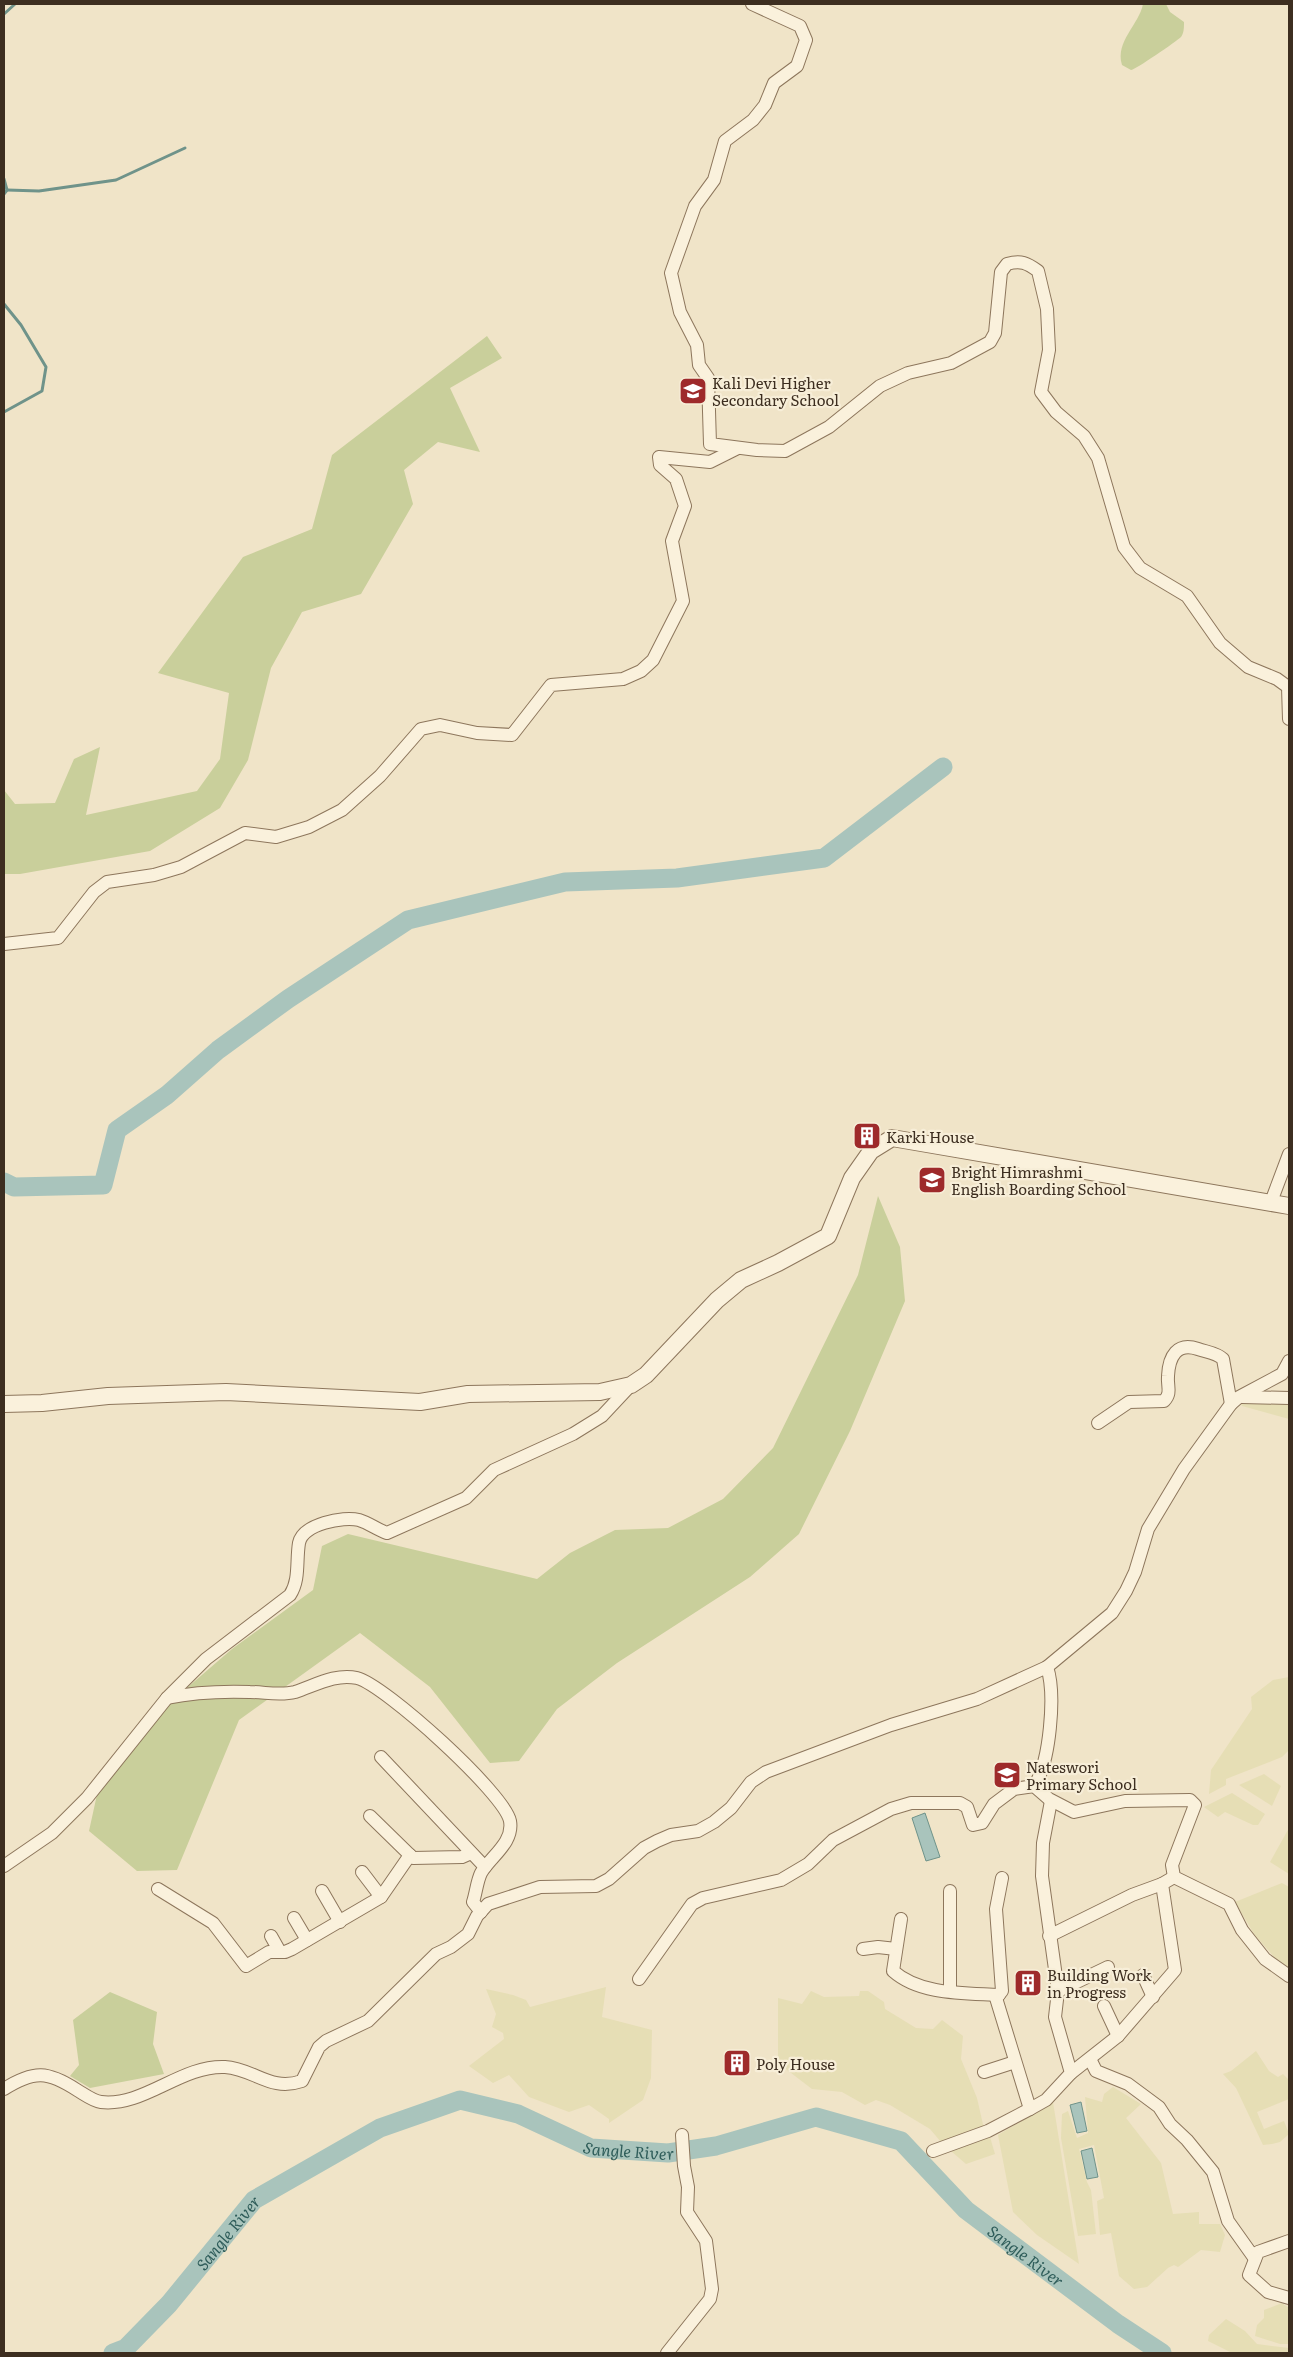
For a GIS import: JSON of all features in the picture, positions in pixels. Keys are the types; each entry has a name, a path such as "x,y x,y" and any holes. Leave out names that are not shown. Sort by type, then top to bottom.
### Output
{"street":[{"path":"752,4 800,26 806,40 797,66 774,83 764,105 753,120 725,141 714,180 695,206 671,273 680,312 696,345 699,365 708,378 710,444 784,452 828,427 880,386 908,373 951,363 990,342 995,333 1002,272 1007,264 1019,261 1029,264 1038,271 1047,309 1050,350 1041,392 1056,412 1084,436 1098,458 1124,547 1140,568 1187,596 1220,644 1248,667 1278,680 1288,687 1289,719"},
{"path":"4,944 58,938 94,892 107,882 154,875 182,867 245,833 276,837 310,827 342,810 380,776 421,729 440,725 477,733 512,735 550,685 623,679 641,671 653,660 683,601 672,541 685,506 676,479 660,465 659,458 710,462 738,448"},
{"path":"4,1866 52,1833 87,1798 167,1698 206,1659 290,1595 296,1585 300,1540 309,1530 323,1523 359,1520 387,1533 466,1498 494,1470 573,1434 602,1416 631,1385 646,1375 717,1300 741,1280 778,1263 828,1236 852,1178 871,1151 892,1138 1289,1206"},
{"path":"1271,1202 1289,1154"},
{"path":"1098,1423 1129,1402 1164,1401 1170,1391 1168,1376 1172,1360 1176,1350 1182,1347 1190,1346 1223,1359 1235,1401"},
{"path":"4,2089 16,2081 45,2075 58,2078 99,2102 113,2102 134,2097 179,2077 224,2067 237,2069 276,2084 289,2085 302,2081 308,2073 319,2047 326,2041 368,2021 431,1958 452,1947 468,1934 488,1904 529,1889 540,1887 596,1886 609,1879 644,1848 671,1835 698,1831 714,1822 731,1808 752,1782 766,1772 891,1725 977,1698 1046,1667 1112,1613 1126,1591 1148,1528 1184,1469 1235,1401 1282,1374 1289,1361"},
{"path":"4,1404 42,1403 108,1396 226,1392 420,1402 468,1394 600,1392 631,1385"},
{"path":"1235,1401 1289,1398"},
{"path":"639,1979 692,1904 703,1898 781,1880 808,1864 832,1840 891,1809 911,1803 960,1803 967,1807 973,1825 977,1826 982,1823 994,1804 1014,1789 1034,1786 1040,1778 1046,1749 1052,1690 1046,1667"},
{"path":"167,1698 211,1691 279,1694 337,1678 357,1678 397,1702 452,1752 504,1808 510,1823 507,1836 502,1848 485,1867 480,1876 473,1902 481,1912"},
{"path":"380,1757 485,1867"},
{"path":"1034,1786 1051,1801 1074,1812 1125,1801 1190,1800 1194,1805 1172,1865 1174,1877"},
{"path":"1051,1801 1043,1844 1042,1876 1058,1991 1055,2018 1071,2073"},
{"path":"370,1816 413,1858 462,1857 471,1853"},
{"path":"158,1889 214,1923 246,1966 269,1952 285,1952 381,1898 410,1855"},
{"path":"362,1872 381,1898"},
{"path":"1049,1936 1132,1895 1162,1884 1174,1877"},
{"path":"1174,1877 1228,1904 1242,1930 1265,1959 1289,1976"},
{"path":"1002,1878 996,1910 1002,1991 996,1998 1030,2109"},
{"path":"933,2151 988,2132 1046,2100 1071,2073 1118,2036 1153,1997 1175,1970 1162,1884"},
{"path":"322,1891 340,1922"},
{"path":"950,1891 950,1991"},
{"path":"294,1918 307,1940"},
{"path":"901,1920 893,1971 900,1978 919,1986 950,1991 999,1995"},
{"path":"271,1936 280,1952"},
{"path":"863,1949 878,1947 896,1949"},
{"path":"1058,1991 1108,1967"},
{"path":"1143,1975 1153,1997"},
{"path":"1104,2006 1118,2036"},
{"path":"1090,2059 1096,2070 1128,2084 1160,2107 1170,2124 1187,2140 1213,2172 1228,2221 1255,2258"},
{"path":"984,2072 1016,2062"},
{"path":"667,2353 710,2299 712,2289 706,2241 687,2212 688,2187 682,2140"},
{"path":"1289,2241 1258,2252 1249,2275 1268,2292 1289,2298"}],"shaded area":[{"path":"1239,1400 1289,1402 1289,1419 1242,1406"},
{"path":"1289,1677 1289,1750 1282,1757 1226,1779 1226,1785 1209,1794 1211,1770 1252,1709 1251,1697 1273,1680"},
{"path":"1264,1774 1281,1786 1272,1806 1239,1785"},
{"path":"1232,1793 1265,1814 1258,1825 1253,1825 1225,1812 1218,1817 1204,1807"},
{"path":"1289,1828 1289,1874 1270,1862"},
{"path":"1282,1883 1289,1887 1289,1968 1275,1958 1254,1934 1235,1902"},
{"path":"606,1987 602,2017 652,2030 651,2078 643,2100 609,2123 609,2119 589,2105 569,2112 529,2097 509,2075 493,2083 469,2066 504,2039 503,2033 492,2027 496,2014 486,1989 526,2000 530,2007"},
{"path":"811,1991 824,1997 859,1996 860,1991 868,1991 884,2002 885,2009 916,2028 933,2029 942,2020 963,2036 961,2059 977,2098 984,2129 941,2142 930,2129 890,2105 876,2100 865,2105 842,2092 812,2089 778,2063 778,1998 802,2004"},
{"path":"1256,2051 1269,2071 1278,2077 1283,2074 1289,2080 1289,2099 1257,2112 1264,2129 1284,2121 1289,2134 1280,2142 1272,2144 1263,2145 1236,2088 1223,2074 1231,2071"},
{"path":"1113,2087 1141,2104 1126,2118 1161,2163 1173,2214 1199,2212 1199,2224 1220,2224 1225,2235 1220,2252 1201,2250 1178,2267 1174,2265 1168,2268 1147,2287 1134,2289 1119,2276 1111,2233 1100,2235 1097,2201 1104,2198 1094,2145 1079,2149 1087,2182 1091,2190 1096,2234 1078,2236 1061,2138 1062,2114 1068,2111 1077,2138 1088,2133 1085,2097 1102,2102 1104,2094"},
{"path":"1053,2102 1079,2264 1037,2235 1013,2212 998,2135"},
{"path":"990,2137 995,2154 966,2164 951,2151"},
{"path":"1282,2303 1289,2308 1289,2344 1280,2344 1255,2336 1257,2325 1264,2318 1264,2310"},
{"path":"1226,2319 1245,2331 1257,2344 1289,2348 1289,2353 1232,2353 1208,2341 1209,2335"}],"green space":[{"path":"1143,4 1166,4 1170,12 1184,22 1184,30 1178,40 1148,61 1131,70 1122,65 1122,48 1141,12"},
{"path":"487,336 502,358 450,388 480,452 438,442 404,470 413,504 361,594 302,612 271,668 248,760 220,808 150,851 20,874 4,874 4,790 15,804 55,803 74,759 100,747 86,815 197,791 220,759 229,693 158,673 243,557 312,529 332,455"},
{"path":"878,1196 900,1247 905,1301 850,1431 799,1534 750,1577 617,1663 557,1709 519,1761 490,1763 430,1687 360,1633 239,1720 177,1870 137,1871 89,1831 98,1790 152,1718 232,1649 313,1590 322,1546 348,1534 537,1579 570,1553 615,1530 668,1528 723,1499 773,1448 858,1275"},
{"path":"110,1992 157,2012 153,2044 164,2074 90,2088 70,2076 79,2065 73,2020"}],"water":[{"path":"925,1813 940,1857 926,1861 912,1818"},
{"path":"1081,2102 1087,2131 1077,2133 1070,2105"},
{"path":"1092,2148 1098,2177 1087,2179 1081,2151"}],"waterway":[{"path":"4,14 15,4"},
{"path":"7,190 39,191 116,180 185,148"},
{"path":"4,179 7,190 4,194"},
{"path":"4,304 21,325 46,367 42,391 4,412"},
{"path":"4,1182 14,1187 103,1185 117,1130 167,1095 218,1050 288,999 408,920 565,882 677,878 824,858 943,767"},
{"name":"Sangle River","path":"113,2353 126,2348 169,2304 254,2200 380,2128 460,2100 518,2114 591,2148 668,2153 716,2146 816,2117 901,2141 966,2210 1118,2324 1162,2353"}],"place":[{"name":"Kali Devi Higher Secondary School","path":"693,391"},
{"name":"Karki House","path":"867,1136"},
{"name":"Bright Himrashmi English Boarding School","path":"932,1180"},
{"name":"Nateswori Primary School","path":"1007,1775"},
{"name":"Building Work in Progress","path":"1028,1983"},
{"name":"Poly House","path":"737,2063"}]}
